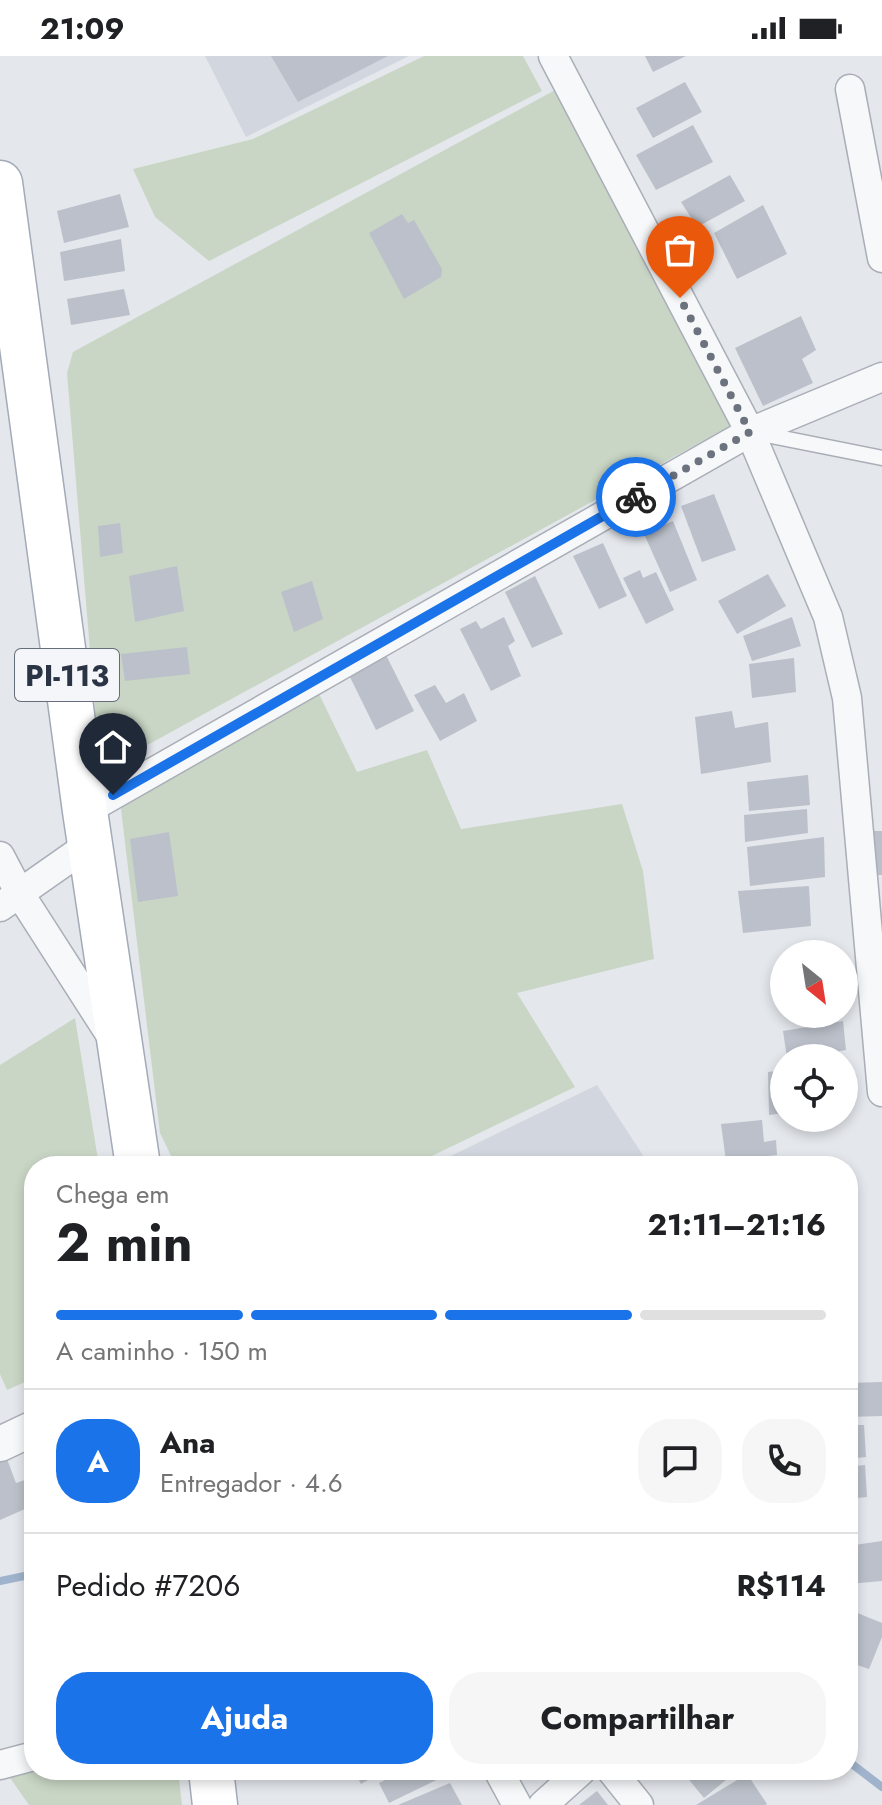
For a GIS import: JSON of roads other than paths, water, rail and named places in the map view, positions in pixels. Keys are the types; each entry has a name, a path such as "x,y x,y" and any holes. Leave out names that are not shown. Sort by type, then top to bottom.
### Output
{"main road":[{"name":"PI-113","path":"0,183 88,828 136,1156"},
{"path":"212,1780 215,1805"}],"street":[{"path":"553,56 750,432 828,617 847,698 882,1092"},
{"path":"850,89 882,258"},
{"path":"10,901 88,828 750,432 882,377"},
{"path":"0,856 10,901 120,1051"},
{"path":"0,1444 24,1433"},
{"path":"0,1765 24,1759"},
{"path":"503,1780 517,1805"},
{"path":"543,1805 571,1780"},
{"path":"619,1780 639,1805"}],"lane":[{"path":"750,432 882,458"}],"waterway":[{"path":"0,1581 24,1576"},
{"path":"858,1769 882,1787"}]}
